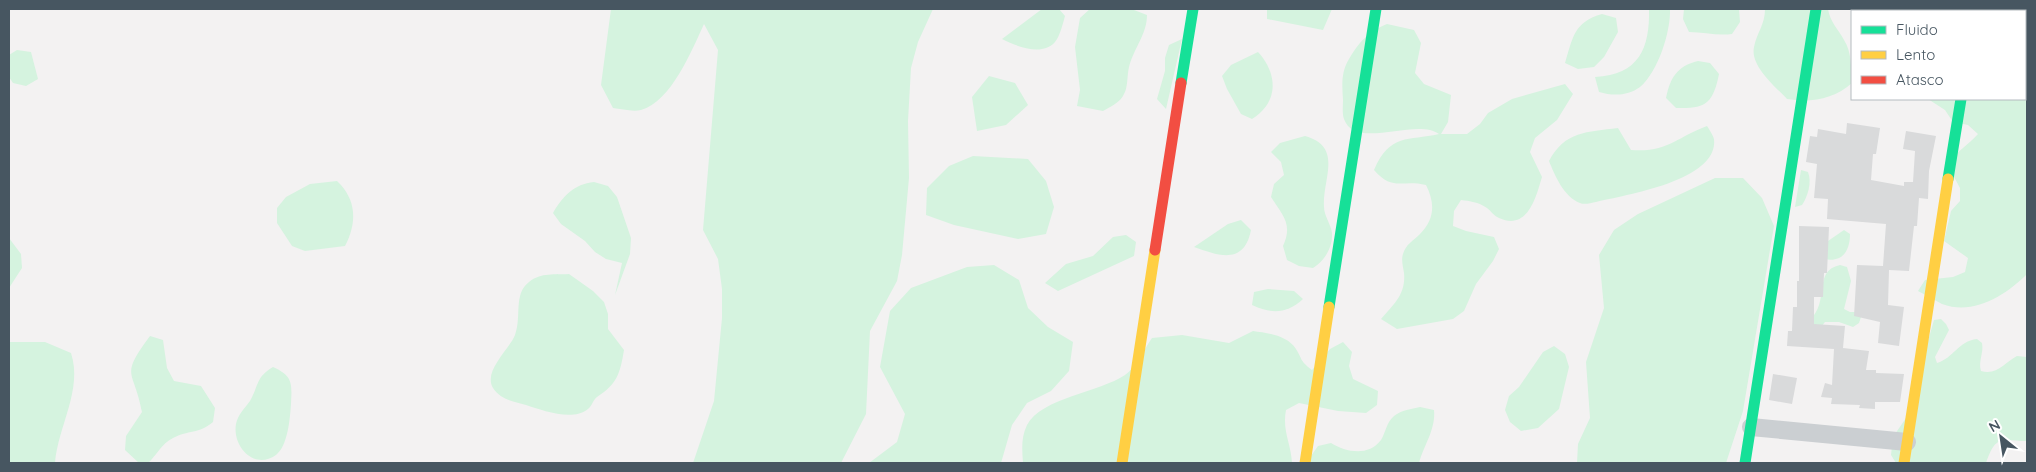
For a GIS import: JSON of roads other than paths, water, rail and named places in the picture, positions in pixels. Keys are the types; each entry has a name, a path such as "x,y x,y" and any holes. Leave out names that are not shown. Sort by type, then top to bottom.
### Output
{"street":[{"path":"1122,463 1193,9"},
{"path":"1305,463 1376,9"},
{"path":"1745,463 1816,9"},
{"path":"1904,463 1961,100"},
{"path":"1751,426 1907,442"}]}
